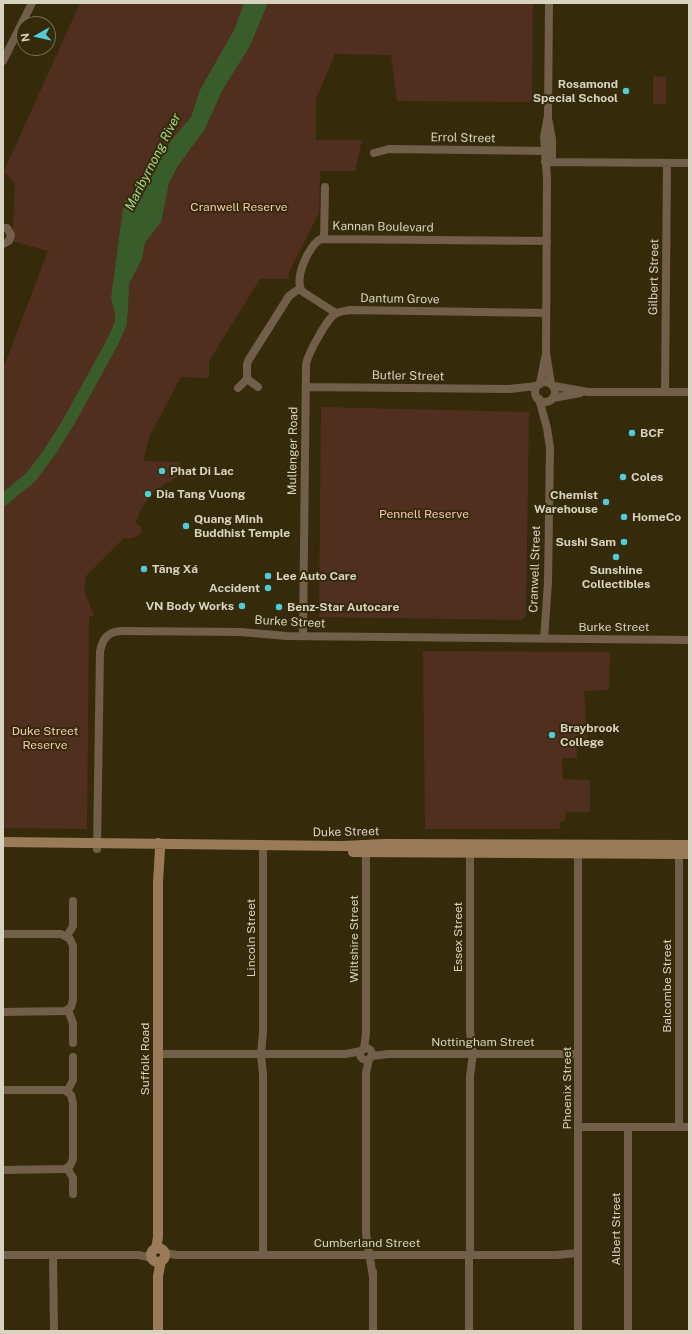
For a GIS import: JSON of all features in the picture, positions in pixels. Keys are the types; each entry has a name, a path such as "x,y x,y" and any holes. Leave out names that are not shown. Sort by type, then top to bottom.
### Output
{"street":[{"path":"3,61 32,3"},
{"path":"549,3 548,116 544,138 548,151 546,353 552,385 555,392 552,399"},
{"name":"Errol Street","path":"374,153 388,149 548,151"},
{"path":"548,162 689,163"},
{"name":"Gilbert Street","path":"665,392 668,163"},
{"path":"324,239 325,187"},
{"path":"3,228 7,228 11,235 9,240 3,244"},
{"name":"Kannan Boulevard","path":"299,289 299,274 312,247 318,240 547,241"},
{"path":"238,388 247,379 246,365 248,361 289,296 299,289 336,313 309,353 306,365 306,387"},
{"name":"Dantum Grove","path":"336,313 350,310 546,313"},
{"path":"546,353 539,385 535,391 538,398 544,402 588,392"},
{"path":"247,379 258,387"},
{"path":"539,385 546,382 552,385 588,392 689,392"},
{"name":"Butler Street","path":"306,387 509,389 539,385"},
{"name":"Mullenger Road","path":"303,636 306,387"},
{"name":"Butler Street","path":"509,389 538,398"},
{"name":"Cranwell Street","path":"538,398 547,428 550,461 548,583 544,639"},
{"name":"Cranwell Street","path":"547,428 552,399"},
{"name":"Burke Street","path":"98,846 100,652 101,642 112,632 241,632 303,636 689,640"},
{"name":"Duke Street","path":"3,842 98,846 366,849 470,848 578,844 684,850"},
{"name":"Phoenix Street","path":"578,844 578,1331"},
{"name":"Duke Street","path":"3,848 98,846"},
{"name":"Suffolk Road","path":"158,847 158,1331"},
{"name":"Lincoln Street","path":"263,848 263,1255"},
{"name":"Duke Street","path":"470,848 578,855 684,850"},
{"name":"Essex Street","path":"469,1331 470,848"},
{"name":"Wiltshire Street","path":"366,849 366,1234 373,1277 372,1331"},
{"name":"Balcombe Street","path":"679,1127 684,850"},
{"path":"67,936 73,926 73,901"},
{"path":"3,934 61,934 67,936 73,946 73,1000 68,1010 73,1023 73,1043"},
{"path":"3,1012 56,1012 68,1010"},
{"name":"Nottingham Street","path":"158,1054 578,1054"},
{"path":"67,1092 73,1080 73,1057"},
{"path":"3,1090 65,1090 71,1095 73,1103 74,1147 72,1163 67,1168 62,1170 3,1170"},
{"path":"579,1127 689,1127"},
{"name":"Albert Street","path":"628,1127 628,1331"},
{"path":"67,1168 72,1178 73,1194"},
{"path":"54,1255 54,1331"},
{"name":"Cumberland Street","path":"3,1256 578,1256"}],"green space":[{"path":"80,3 253,3 122,265 128,313 129,284 142,259 145,243 157,227 169,183 178,166 205,129 222,91 250,46 268,3 533,3 532,102 397,101 391,55 335,54 316,99 316,140 362,140 355,171 320,171 319,213 288,274 289,279 260,279 209,361 209,378 181,377 150,435 143,461 180,462 180,476 158,489 142,507 135,523 141,526 141,533 133,538 124,538 86,576 84,590 94,616 89,616 87,829 3,828 3,369 48,251 12,241 15,184 4,171"},
{"path":"653,76 666,77 666,104 653,104"},
{"name":"Pennell Reserve","path":"321,407 529,412 526,616 521,620 319,617"},
{"path":"423,651 610,652 609,690 584,691 587,738 576,739 577,758 562,758 563,779 590,780 590,812 566,812 565,821 559,822 560,829 425,829"}],"water":[{"path":"244,3 268,3 250,46 222,91 205,129 178,166 169,183 161,222 145,243 142,259 129,284 128,313 121,323 114,310 111,298 124,202 142,186 144,177 154,159 163,154 170,142 191,117 200,90 234,30"}],"waterway":[{"name":"Maribyrnong River","path":"3,500 31,477 49,453 68,423 111,345 121,323 121,307"}],"place":[{"name":"Rosamond Special School","path":"626,91"},
{"name":"BCF","path":"632,433"},
{"name":"Phat Di Lac","path":"162,471"},
{"name":"Coles","path":"623,477"},
{"name":"Dia Tang Vuong","path":"148,494"},
{"name":"Chemist Warehouse","path":"606,502"},
{"name":"HomeCo","path":"624,517"},
{"name":"Quang Minh Buddhist Temple","path":"186,526"},
{"name":"Sushi Sam","path":"624,542"},
{"name":"Sunshine Collectibles","path":"616,557"},
{"name":"Tăng Xá","path":"144,569"},
{"name":"Lee Auto Care","path":"268,576"},
{"name":"Accident","path":"268,588"},
{"name":"VN Body Works","path":"242,606"},
{"name":"Benz-Star Autocare","path":"279,607"},
{"name":"Braybrook College","path":"552,735"}],"park label":[{"name":"Cranwell Reserve","path":"239,207"},
{"name":"Duke Street Reserve","path":"45,738"}]}
